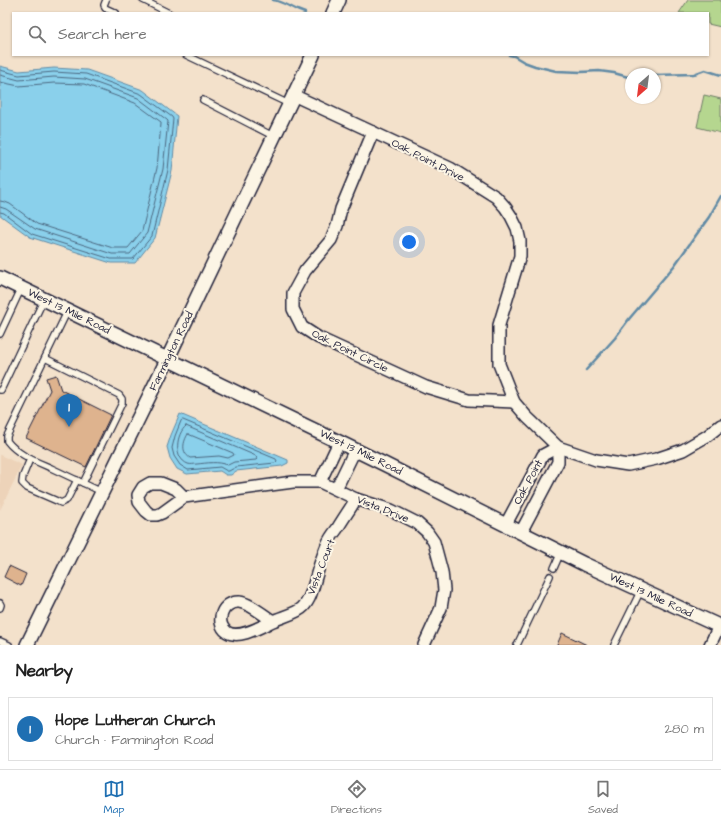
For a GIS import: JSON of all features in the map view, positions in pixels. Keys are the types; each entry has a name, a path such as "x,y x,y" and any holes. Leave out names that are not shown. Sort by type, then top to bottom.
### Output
{"street":[{"path":"333,12 339,0"},
{"name":"Farmington Road","path":"27,645 168,358 313,56"},
{"name":"Oak Point Drive","path":"291,100 373,132 450,168 496,197 505,207 517,228 520,241 520,256 499,325 500,364 514,402 558,447 596,460 628,465 656,459 683,450 707,436 721,424"},
{"name":"Oak Point Circle","path":"373,132 341,209 337,226 331,240 305,271 293,292 293,309 302,327 319,338 426,388 469,400 514,402"},
{"name":"West 13 Mile Road","path":"0,278 168,358 561,552 720,627"},
{"path":"320,482 339,442"},
{"name":"Oak Point","path":"506,524 543,455 558,447 558,462 521,532"},
{"path":"336,489 355,450"},
{"name":"Vista Drive","path":"184,497 293,482 320,482 356,499 391,510 417,523 427,532 434,542 442,572 444,590 441,608 424,645"},
{"name":"Vista Court","path":"273,621 303,608 311,596 327,544 356,499"},
{"path":"710,645 720,627"}],"lane":[{"path":"106,0 104,5 105,8 114,12"},
{"path":"143,0 167,12"},
{"path":"188,56 291,100"},
{"path":"203,100 273,136"},
{"path":"0,334 21,288"},
{"path":"0,390 44,298"},
{"path":"68,310 7,436 7,441 18,452 30,459 102,492"},
{"path":"45,358 119,395 122,398 122,403 83,483"},
{"path":"30,459 23,476 22,483 28,488 60,503 67,500 77,480"},
{"path":"554,568 561,552"},
{"path":"517,645 550,576"},
{"path":"614,645 641,590"},
{"path":"0,603 0,608"},
{"path":"0,641 9,645"}],"shaded area":[{"path":"0,455 22,465 0,510"}],"green space":[{"path":"688,0 721,0 721,27 709,24 709,12 680,12"},
{"path":"704,95 721,99 721,133 697,127"}],"water":[{"path":"0,66 19,71 54,68 87,70 143,90 177,116 172,171 155,238 135,263 111,263 30,237 0,215"},
{"path":"180,414 288,460 288,463 282,466 236,471 231,475 226,475 220,471 187,474 177,469 170,458 167,447"}],"building":[{"path":"56,375 61,390 111,415 86,467 26,438 50,390 46,378"},
{"path":"9,566 26,574 21,586 4,577"},
{"path":"562,633 587,645 557,645"}],"waterway":[{"path":"273,0 302,12"},
{"path":"514,56 535,66 556,71 599,71 625,76"},
{"path":"661,75 694,74 705,70 721,75"},
{"path":"586,370 615,338 629,319 674,266 709,217 721,196"}],"place":[{"name":"Hope Lutheran Church","path":"69,427"}]}
